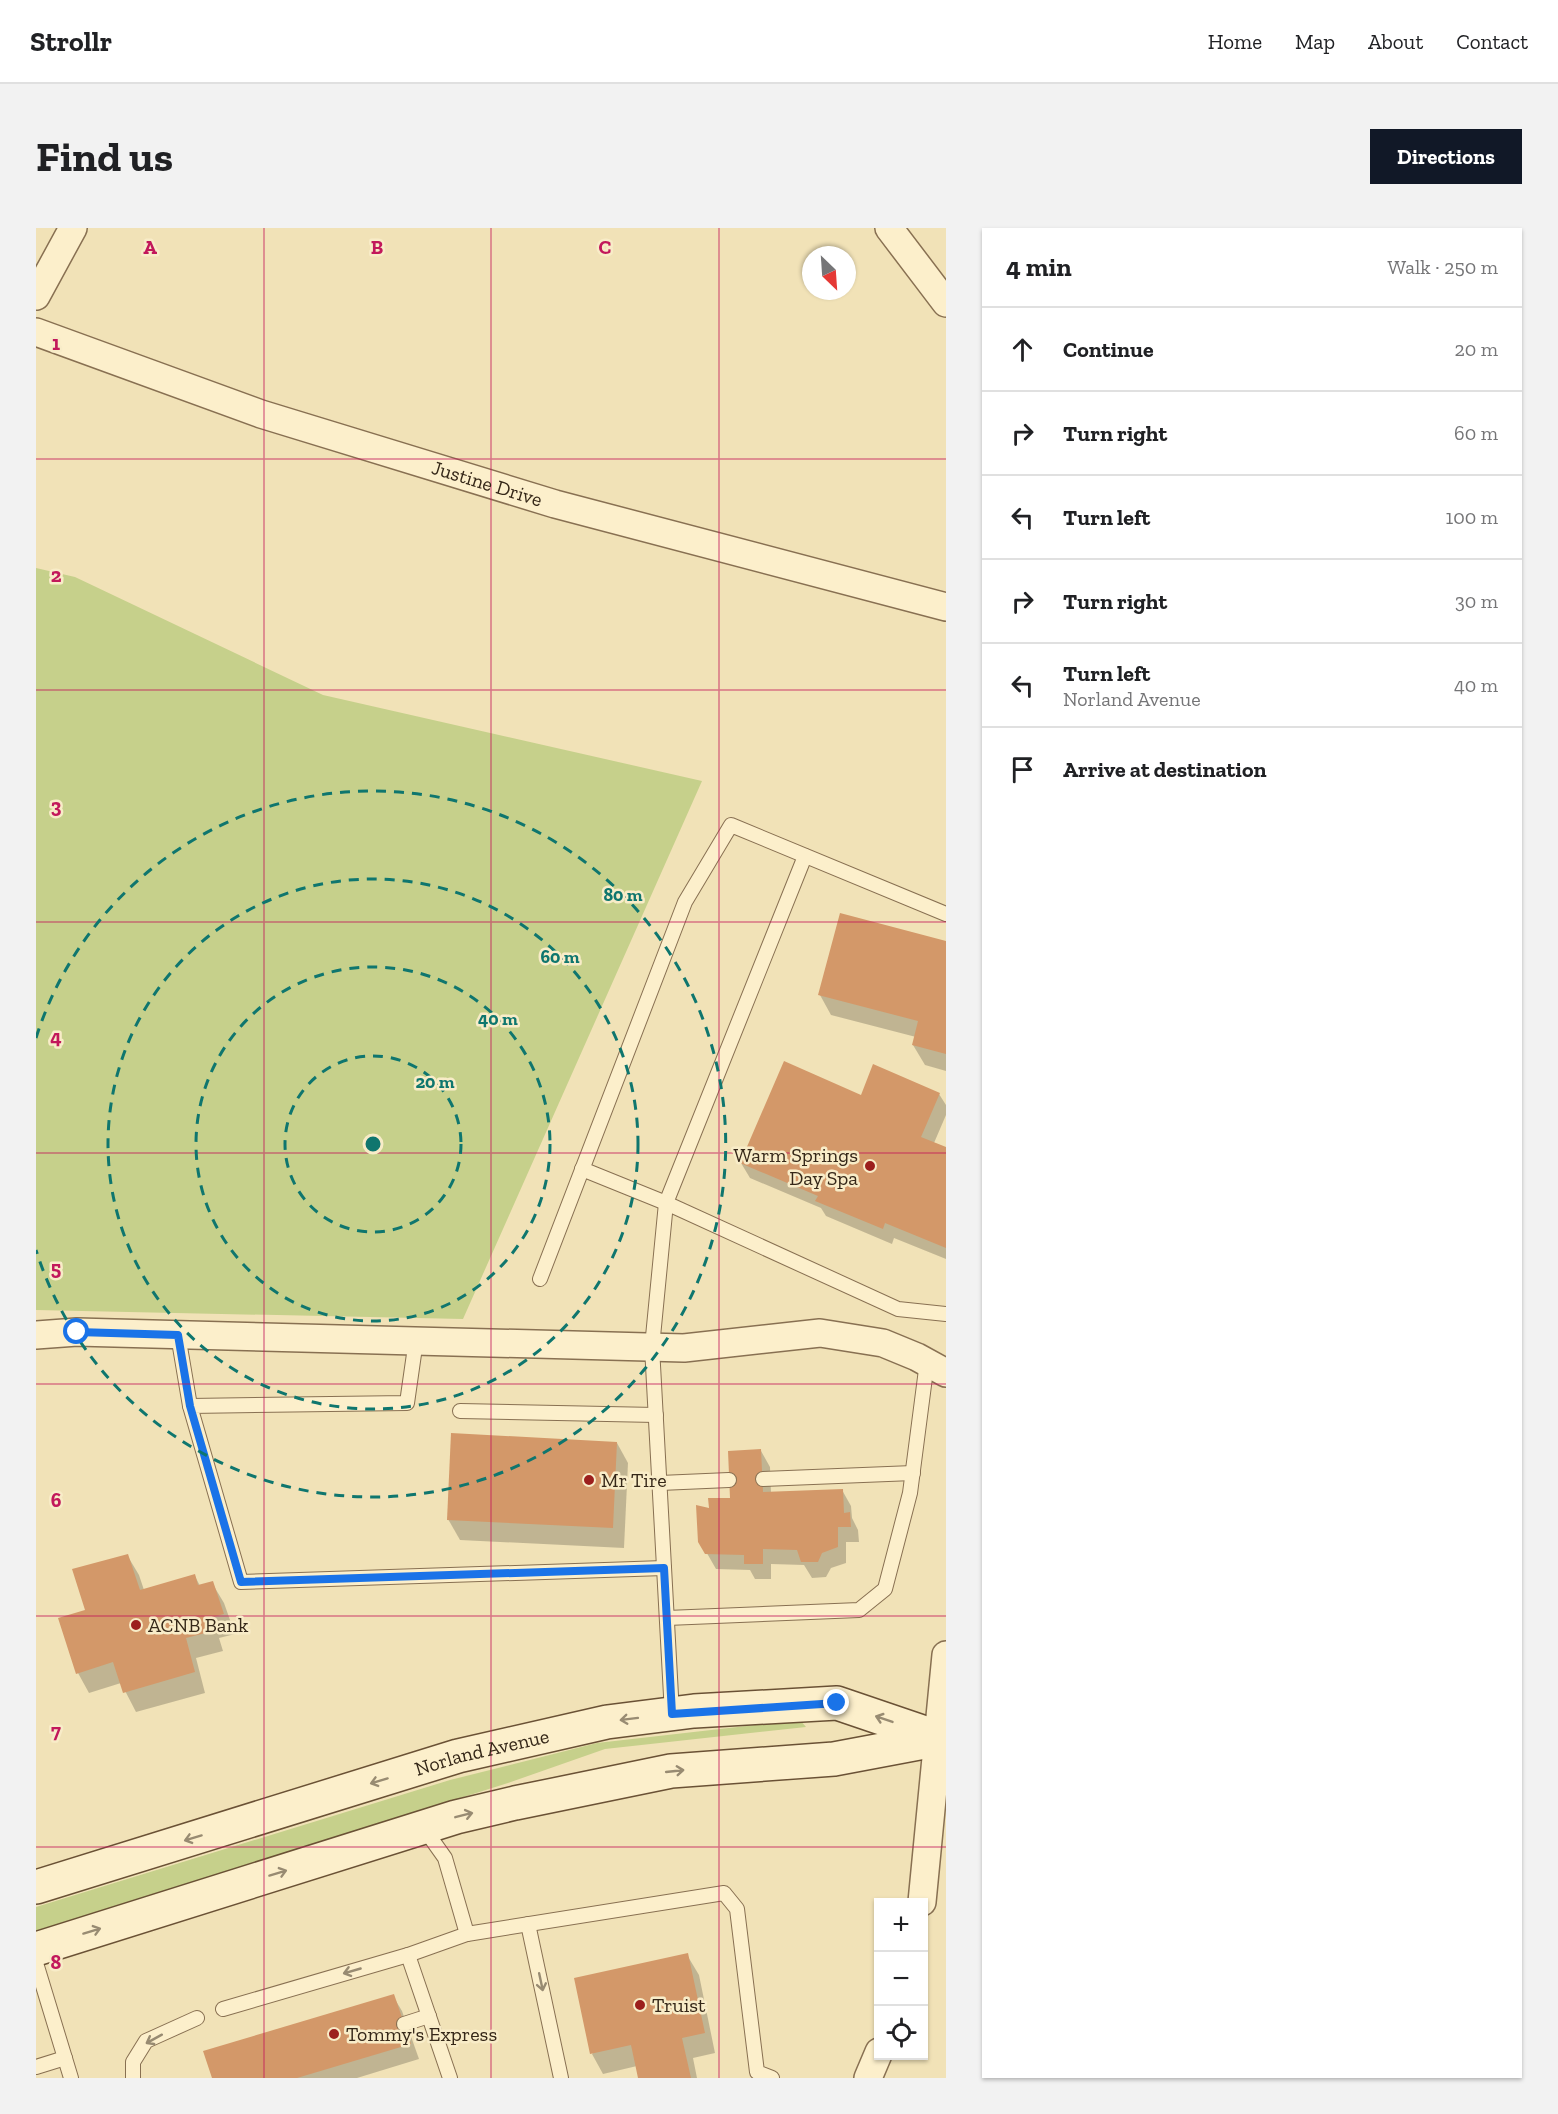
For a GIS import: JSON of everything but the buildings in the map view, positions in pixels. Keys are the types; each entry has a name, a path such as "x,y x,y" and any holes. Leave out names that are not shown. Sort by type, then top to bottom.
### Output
{"main road":[{"name":"Norland Avenue","path":"36,1887 458,1756 607,1722 672,1714 837,1703 942,1738"},
{"path":"36,1949 423,1827 515,1803 671,1772 834,1759 942,1738"}],"street":[{"path":"36,296 73,228"},
{"path":"889,228 946,303"},
{"name":"Justine Drive","path":"36,332 261,414 555,504 946,605"},
{"path":"36,1335 77,1332 684,1348 820,1333 883,1343 937,1368"},
{"path":"922,1898 942,1738 946,1655"},
{"path":"868,2078 876,2060"}],"lane":[{"path":"540,1280 686,902 731,825 946,914"},
{"path":"672,1714 652,1347 666,1203 805,856"},
{"path":"582,1169 666,1203 898,1309 946,1314"},
{"path":"178,1335 190,1406 241,1582 664,1568"},
{"path":"190,1406 407,1403 416,1340"},
{"path":"667,1618 859,1610 885,1589 910,1493 937,1368"},
{"path":"460,1411 656,1415"},
{"path":"763,1479 913,1473"},
{"path":"660,1483 729,1480"},
{"path":"423,1827 445,1858 467,1934"},
{"path":"223,2009 467,1934 724,1893 738,1909 753,2075 772,2078"},
{"path":"528,1924 561,2078"},
{"path":"408,1954 450,2078"},
{"path":"36,1963 71,2078"},
{"path":"404,2024 429,2016"},
{"path":"133,2078 133,2062 146,2041 197,2018"},
{"path":"36,2067 65,2058"}],"green space":[{"path":"36,568 75,577 323,695 702,781 463,1319 36,1310"},
{"path":"800,1720 806,1727 605,1749 508,1783 36,1931 36,1907 450,1780 597,1743"}],"place":[{"name":"Warm Springs Day Spa","path":"870,1166"},
{"name":"Mr Tire","path":"589,1480"},
{"name":"ACNB Bank","path":"136,1625"},
{"name":"Truist","path":"640,2005"},
{"name":"Tommy's Express","path":"334,2034"}],"route":[{"path":"77,1332 178,1335 190,1406 241,1582 664,1568 672,1714 837,1703"}]}
